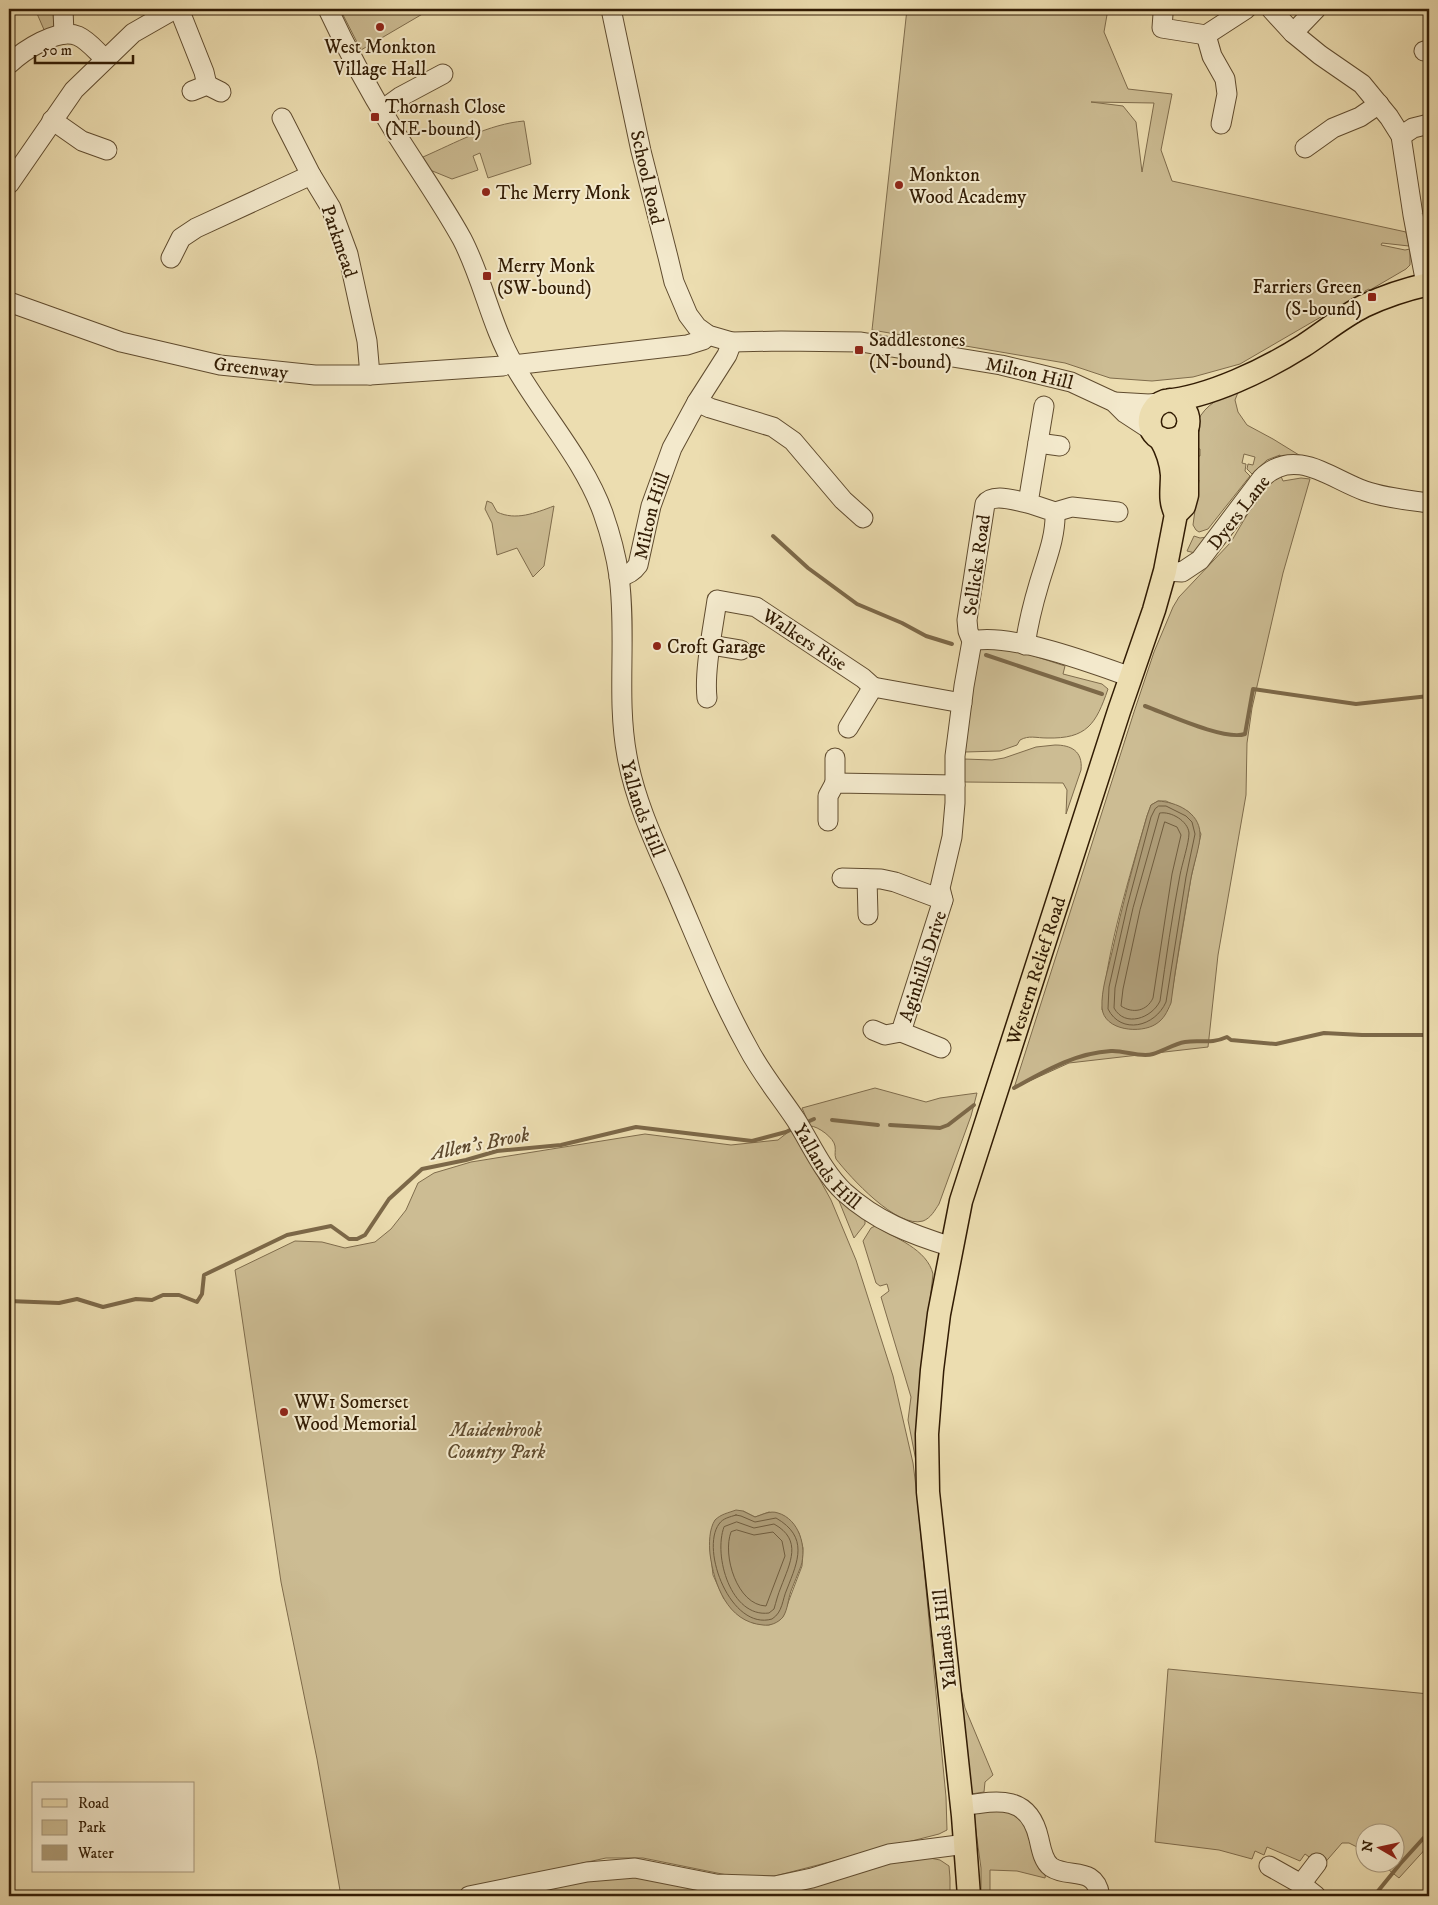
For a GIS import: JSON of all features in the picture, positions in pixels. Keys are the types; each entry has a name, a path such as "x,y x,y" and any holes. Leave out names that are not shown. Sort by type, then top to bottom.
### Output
{"main road":[{"name":"Milton Hill","path":"1165,401 1214,391 1277,361 1363,307 1385,296 1428,284"},
{"name":"Milton Hill","path":"1188,424 1214,391"},
{"path":"1165,401 1178,403 1185,408 1188,424 1184,432 1175,439 1165,440 1156,434 1149,418 1154,406 1165,401"},
{"name":"Western Relief Road","path":"928,1434 938,1314 961,1201 1166,570 1176,514 1184,506 1187,495 1188,424"},
{"name":"Western Relief Road","path":"1156,434 1168,454 1172,478 1171,505 1176,514"},
{"name":"Yallands Hill","path":"928,1434 928,1492 966,1844 969,1896"}],"street":[{"path":"63,9 64,34"},
{"path":"9,184 74,90 133,33 177,9 204,72 207,89"},
{"name":"Yallands Hill","path":"328,9 382,110 442,204 463,242 514,365 585,475 602,512 613,548 619,577 623,733 633,784 651,836 731,1018 750,1053 800,1126 820,1162 841,1189 873,1216 900,1229 952,1247"},
{"name":"School Road","path":"610,9 641,151 674,282 688,315 697,327 708,335"},
{"path":"1161,27 1206,35 1246,9"},
{"path":"1271,9 1293,33 1320,55 1362,84 1379,104 1401,136 1412,215 1428,284"},
{"path":"1293,33 1316,9"},
{"path":"9,64 21,52 43,41 64,34 76,35 105,59"},
{"path":"1206,35 1212,56 1225,79 1227,94 1221,128"},
{"path":"382,110 400,97 443,74"},
{"path":"1305,148 1324,125 1360,117 1379,104"},
{"name":"Parkmead","path":"282,118 311,175 332,208 348,254 368,341 370,374"},
{"path":"52,120 82,141 110,151"},
{"path":"1401,136 1413,128 1429,124"},
{"path":"171,258 177,235 311,175"},
{"name":"Greenway","path":"9,302 121,342 220,365 314,375 370,374 514,365"},
{"path":"514,365 687,345 702,340 708,335"},
{"name":"Milton Hill","path":"708,335 732,342 861,342 1001,365 1071,382 1114,402 1125,413 1156,434"},
{"name":"Milton Hill","path":"619,577 626,576 634,571 638,565 651,506 672,448 697,402 727,355 732,342"},
{"name":"Milton Hill","path":"1114,402 1149,404 1165,401"},
{"path":"697,402 710,408 773,427 793,441 849,493 863,518"},
{"path":"1028,503 1044,406"},
{"path":"1038,443 1060,446"},
{"name":"Dyers Lane","path":"1166,570 1182,572 1200,560 1262,478 1271,470 1280,466 1294,464 1324,471 1365,491 1429,503"},
{"name":"Sellicks Road","path":"955,785 955,756 972,641 968,631 967,620 985,504 989,499 995,498 1028,503 1055,512"},
{"path":"1024,645 1053,538 1055,512 1072,506 1118,512"},
{"name":"Walkers Rise","path":"707,698 706,691 717,600 756,607 873,686 962,703"},
{"name":"Sellicks Road","path":"972,641 982,639 1024,645 1068,656 1131,677"},
{"path":"711,645 741,650"},
{"path":"848,728 873,686"},
{"path":"828,821 828,796 835,783 835,758"},
{"path":"835,783 955,785"},
{"name":"Aginhills Drive","path":"900,1032 943,900 940,888 952,837 955,785"},
{"name":"Aginhills Drive","path":"842,878 881,879 895,882 943,900"},
{"path":"867,879 868,915"},
{"name":"Aginhills Drive","path":"873,1030 886,1035 900,1032 941,1048"},
{"path":"962,1806 987,1802 1009,1802 1018,1806 1030,1816 1038,1835 1041,1849 1049,1865 1092,1879 1097,1885 1100,1896"},
{"path":"469,1896 587,1872 635,1868 716,1884 775,1886 812,1878 889,1854 966,1844"},
{"path":"1301,1884 1318,1863"},
{"path":"1269,1866 1301,1884 1316,1896"}],"green space":[{"path":"35,9 53,9 54,30 45,32"},
{"path":"340,9 431,9 361,50"},
{"path":"907,9 1108,9 1104,32 1128,89 1172,94 1161,150 1172,181 1406,232 1409,246 1382,243 1381,245 1405,250 1410,249 1410,265 1406,269 1240,364 1193,377 1152,381 1110,378 1065,363 872,330","holes":["1091,102 1154,103 1142,172 1136,122 1123,106"]},
{"path":"524,121 531,164 488,178 480,153 473,156 478,170 452,179 430,170 423,157 485,130"},
{"path":"1239,390 1235,400 1238,412 1247,425 1299,455 1320,461 1282,461 1280,455 1267,460 1252,474 1247,469 1248,464 1253,465 1255,457 1244,454 1242,463 1246,464 1245,471 1250,476 1208,529 1199,532 1193,525 1199,480 1191,479 1192,456 1200,456 1200,449 1192,448 1197,424 1201,415 1210,405"},
{"path":"1280,474 1283,481 1301,478 1310,479 1283,573 1252,708 1247,743 1246,795 1218,955 1208,1047 1069,1063 1014,1088 1154,652 1179,597 1231,542 1267,481","holes":["1158,801 1166,801 1189,812 1201,834 1191,878 1172,992 1102,1010 1114,936 1147,816 1151,805"]},
{"path":"487,501 492,503 497,512 511,516 526,515 554,506 544,566 533,577 517,548 497,555 492,523 485,509"},
{"path":"1194,536 1200,538 1207,537 1195,553 1187,551"},
{"path":"989,647 1028,654 1065,666 1063,674 1102,684 1108,689 1094,720 1088,727 1072,736 1061,738 1026,738 1020,740 1017,745 1000,751 965,752 977,655 981,649"},
{"path":"1066,746 1075,750 1081,763 1081,770 1066,814 1067,790 1063,783 964,782 964,759 992,760 1036,747"},
{"path":"875,1088 926,1102 940,1098 977,1093 971,1116 939,1204 926,1220 912,1221 900,1217 875,1200 836,1159 835,1146 832,1140 821,1130 810,1126 802,1108"},
{"name":"Maidenbrook Country Park","path":"792,1129 831,1200 856,1260 893,1376 913,1463 917,1495 946,1797 947,1830 939,1834 775,1876 732,1876 643,1858 606,1858 486,1884 444,1896 341,1896 317,1759 281,1582 235,1270 295,1241 322,1242 345,1248 375,1242 391,1229 406,1210 418,1183 434,1173 471,1162 645,1134 731,1145 778,1140","holes":["743,1511 755,1517 769,1512 788,1519 799,1533 803,1548 802,1566 783,1616 769,1625 753,1623 724,1599 713,1575 710,1548"]},
{"path":"840,1197 865,1218 865,1224 854,1238 839,1201"},
{"path":"875,1226 917,1251 930,1265 933,1274 922,1371 917,1466 908,1420 911,1397 881,1297 889,1291 887,1284 880,1286 876,1283 863,1241 871,1228"},
{"path":"1168,1669 1429,1694 1429,1845 1406,1870 1406,1822 1356,1822 1356,1846 1349,1843 1342,1843 1322,1866 1305,1854 1300,1861 1267,1847 1264,1855 1255,1851 1252,1859 1219,1850 1155,1842"},
{"path":"959,1680 965,1708 993,1775 985,1782 984,1792 971,1794"},
{"path":"1001,1805 1023,1815 1046,1872 1045,1878 1017,1871 990,1870 990,1896 981,1896 981,1868 974,1817 975,1813"},
{"path":"925,1857 940,1860 949,1866 950,1896 492,1896 629,1873 701,1888 722,1895 769,1893 907,1859"},
{"path":"1391,1872 1404,1872 1399,1878"}],"water":[{"path":"1158,801 1179,806 1196,819 1200,833 1199,843 1191,878 1171,1003 1163,1018 1156,1024 1142,1029 1124,1028 1109,1022 1104,1016 1102,1008 1105,980 1147,816 1151,805"},
{"path":"736,1510 755,1517 769,1512 778,1513 791,1521 800,1535 803,1551 801,1566 791,1591 785,1614 779,1621 771,1624 763,1625 740,1617 724,1600 715,1577 710,1550 712,1528 717,1518"}],"waterway":[{"path":"773,536 808,568 857,604 902,623 926,636 952,644"},
{"path":"986,655 1102,694"},
{"path":"1145,706 1210,730 1236,735 1245,734 1253,689 1356,704 1429,696"},
{"name":"Allen's Brook","path":"1014,1088 1061,1064 1098,1052 1116,1051 1148,1055 1181,1043 1215,1041 1227,1037 1231,1040 1276,1044 1324,1033 1429,1035"},
{"name":"Allen's Brook","path":"890,1125 940,1128 948,1125 974,1105"},
{"name":"Allen's Brook","path":"805,1123 814,1119"},
{"name":"Allen's Brook","path":"832,1120 878,1125"},
{"name":"Allen's Brook","path":"9,1301 59,1303 77,1299 103,1307 136,1299 152,1300 163,1295 179,1295 197,1302 202,1294 204,1275 287,1235 331,1226 349,1239 357,1239 365,1235 389,1199 422,1169 466,1160 497,1151 561,1145 636,1127 752,1141 794,1128"},
{"path":"1374,1896 1429,1832"}],"place":[{"name":"West Monkton Village Hall","path":"380,27"},
{"name":"Thornash Close (NE-bound)","path":"375,117"},
{"name":"Monkton Wood Academy","path":"899,185"},
{"name":"The Merry Monk","path":"486,192"},
{"name":"Merry Monk (SW-bound)","path":"487,276"},
{"name":"Farriers Green (S-bound)","path":"1372,297"},
{"name":"Saddlestones (N-bound)","path":"859,350"},
{"name":"Croft Garage","path":"657,646"},
{"name":"WW1 Somerset Wood Memorial","path":"284,1412"}]}
